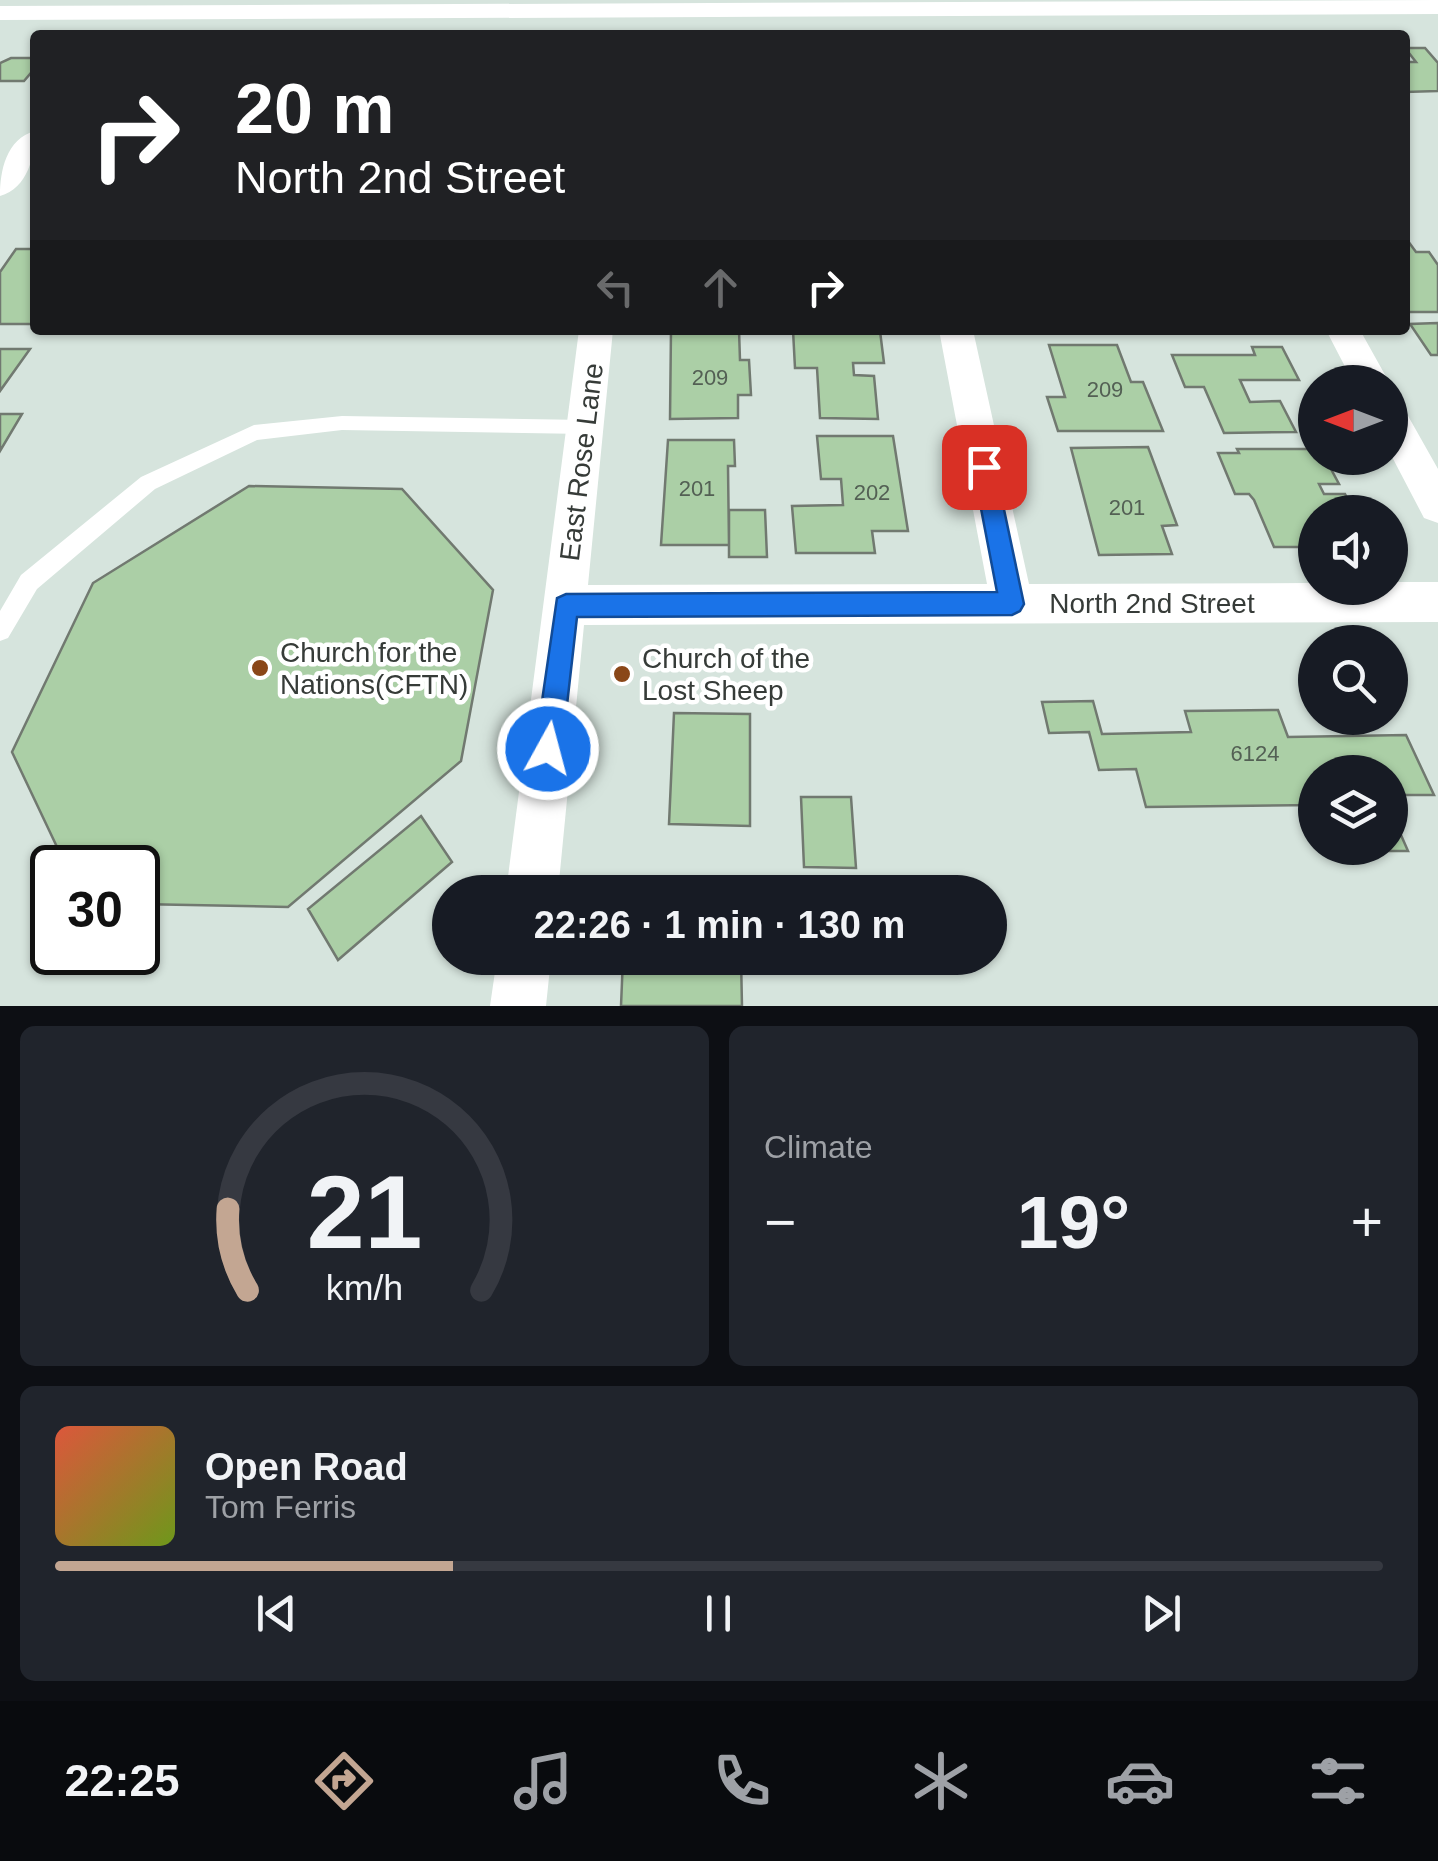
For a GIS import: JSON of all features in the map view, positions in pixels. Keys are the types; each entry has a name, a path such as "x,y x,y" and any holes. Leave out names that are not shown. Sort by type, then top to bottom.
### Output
{"street":[{"path":"0,13 141,7 303,7 452,24 1022,4 1438,7"},
{"path":"120,30 141,7"},
{"path":"0,186 30,147"},
{"name":"East Rose Lane","path":"534,875 595,335"},
{"path":"957,335 1012,604"},
{"path":"1345,335 1362,365"},
{"path":"1408,451 1438,506"},
{"name":"North 2nd Street","path":"566,606 1438,602"},
{"path":"518,1006 522,975"}],"lane":[{"path":"0,631 29,582 148,483 254,433 342,423 586,427"}],"building":[{"path":"1410,48 1425,48 1438,63 1438,91 1410,92 1410,62 1416,62"},
{"path":"11,58 30,58 30,74 24,81 0,81 0,63"},
{"path":"1410,244 1416,252 1429,252 1438,265 1438,312 1410,312"},
{"path":"16,249 30,249 30,324 0,324 0,272"},
{"path":"1438,323 1438,355 1431,355 1410,324"},
{"path":"671,335 739,335 740,360 749,360 751,395 738,395 738,418 670,419"},
{"path":"793,335 880,335 884,363 853,363 854,375 874,376 878,419 820,418 817,368 795,368"},
{"path":"1049,345 1117,345 1131,382 1143,382 1163,431 1058,431 1047,397 1065,397"},
{"path":"1252,347 1282,347 1298,380 1240,380 1250,402 1280,401 1296,432 1224,433 1204,387 1185,387 1172,355 1255,355"},
{"path":"0,349 30,349 0,391"},
{"path":"0,414 22,414 0,451"},
{"path":"817,436 893,436 908,531 872,531 875,553 796,553 792,506 843,505 841,479 821,479"},
{"path":"668,440 734,440 735,466 728,466 729,545 661,545"},
{"path":"1148,447 1177,525 1162,526 1172,554 1099,555 1071,448"},
{"path":"1237,449 1298,449 1298,475 1334,475 1339,484 1319,484 1324,494 1346,495 1298,495 1298,547 1274,547 1254,500 1249,494 1235,494 1218,453 1239,453"},
{"path":"249,486 402,489 493,590 461,761 288,907 160,904 160,845 56,845 12,752 93,583"},
{"path":"729,510 765,510 767,557 729,557"},
{"path":"1093,701 1102,734 1191,732 1185,711 1278,710 1288,737 1406,735 1434,795 1408,795 1408,755 1298,755 1298,805 1146,807 1136,769 1099,770 1089,732 1049,733 1042,702"},
{"path":"674,713 750,714 750,826 669,824"},
{"path":"801,797 851,797 856,868 804,867"},
{"path":"421,816 452,862 432,875 432,879 338,960 308,909"},
{"path":"622,975 741,975 742,1006 621,1006"}],"place":[{"name":"Church for the Nations(CFTN)","path":"260,668"},
{"name":"Church of the Lost Sheep","path":"622,674"}],"route":[{"path":"548,749 566,606 1012,604 984,467"}]}
